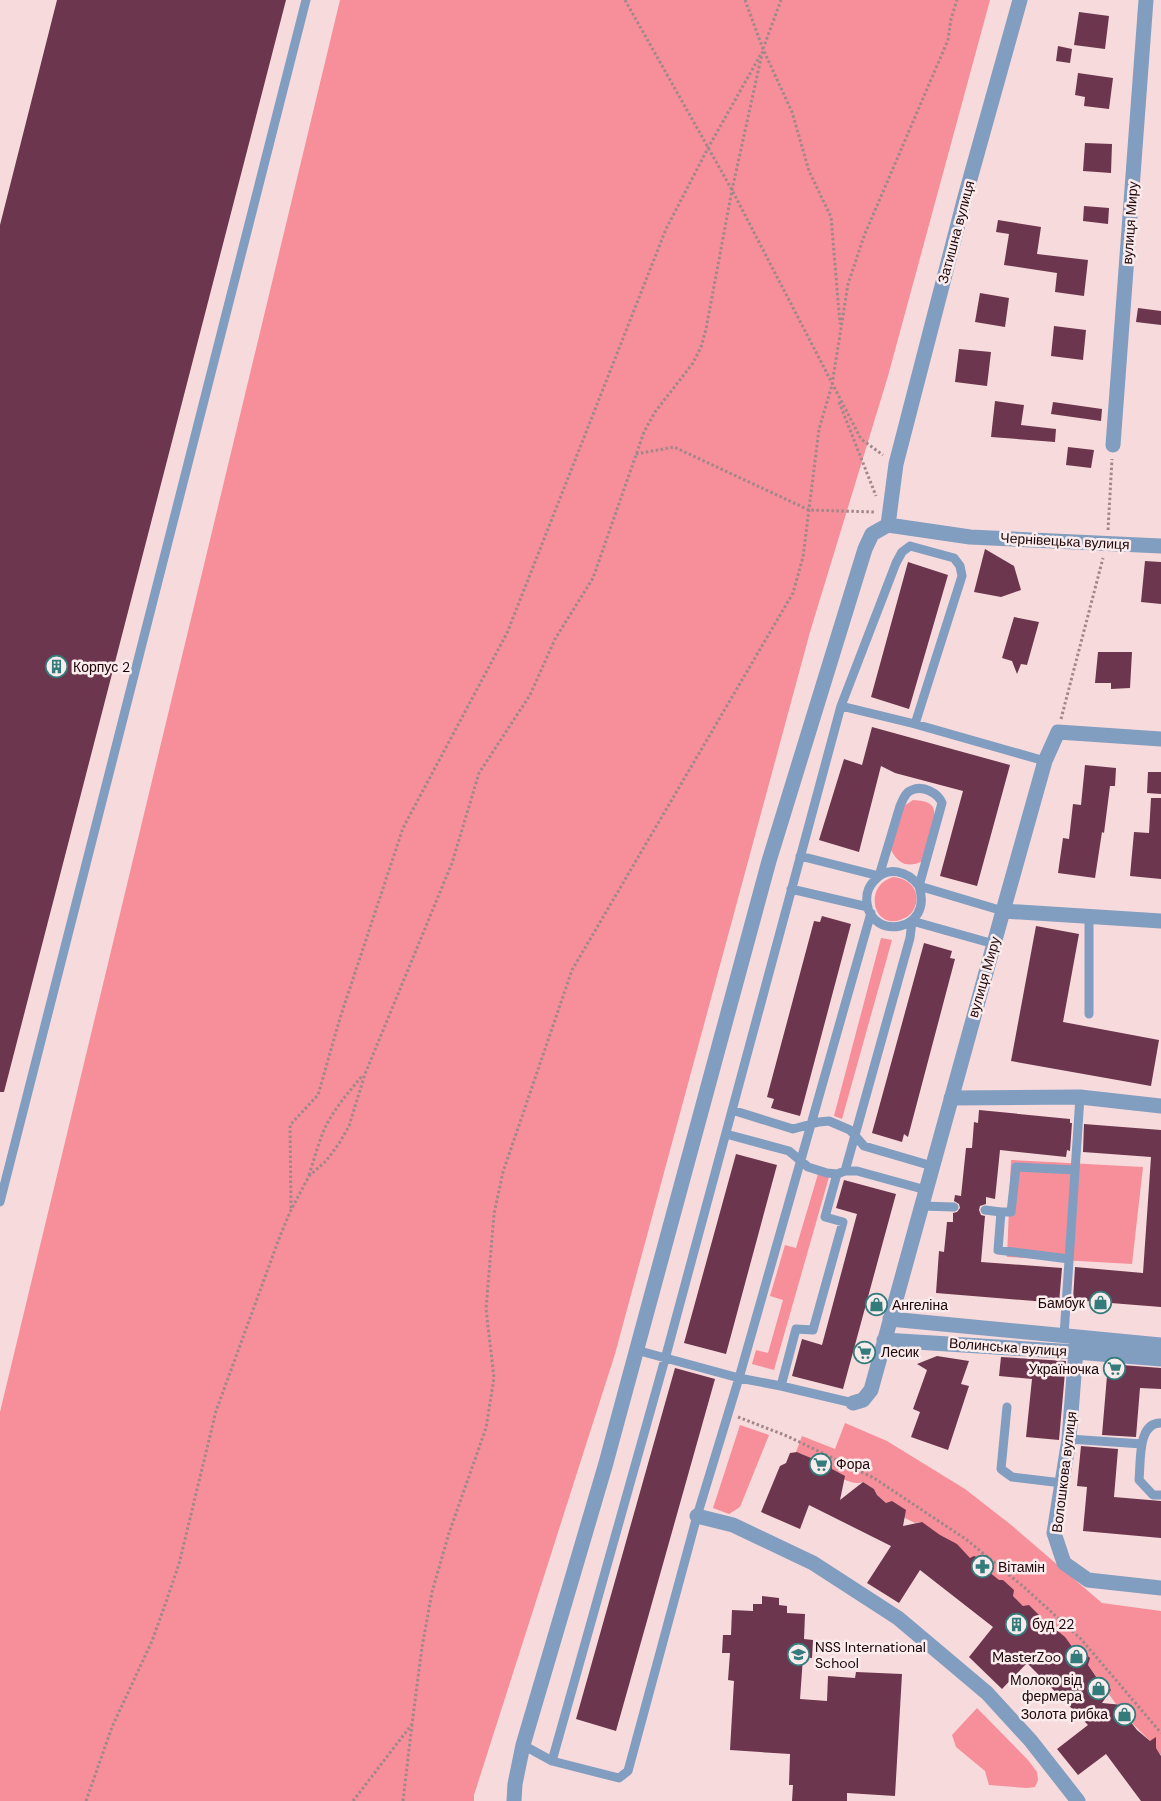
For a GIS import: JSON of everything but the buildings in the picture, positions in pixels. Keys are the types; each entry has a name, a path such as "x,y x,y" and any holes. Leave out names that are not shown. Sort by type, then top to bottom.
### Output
{"street":[{"name":"Затишна вулиця","path":"885,518 896,464 968,188 1020,0"},
{"name":"вулиця Миру","path":"1113,445 1146,0"},
{"name":"Чернівецька вулиця","path":"885,518 970,536 1161,546"},
{"path":"514,1801 515,1784 523,1745 606,1463 772,851 865,550 872,534 885,518"},
{"name":"вулиця Миру","path":"853,1403 863,1400 871,1390 1045,761 1058,732"},
{"path":"1058,732 1161,739"},
{"path":"1003,910 1161,921"},
{"path":"951,1098 1080,1097 1161,1106"},
{"name":"Волинська вулиця","path":"890,1319 1072,1341 1161,1359"},
{"name":"Волинська вулиця","path":"884,1340 1072,1341 1161,1345"},
{"name":"Волошкова вулиця","path":"1072,1341 1069,1439 1054,1533 1064,1563 1088,1580 1161,1588"},
{"path":"697,1516 733,1525 813,1563 898,1618 987,1693 1032,1741 1078,1801"}],"lane":[{"path":"0,1202 306,0"},
{"path":"552,1761 665,1359 841,706 896,563 902,552 910,546 954,558 960,566 962,576 915,724"},
{"path":"841,706 915,724 1045,761"},
{"path":"523,1745 552,1761 619,1778 628,1771 697,1516 739,1378 801,1160 869,910 868,890 879,876 905,795 912,790 922,789 932,791 940,797 942,803 920,886"},
{"path":"791,888 869,910 877,921 894,927 903,926 912,921 922,905 920,886 914,878 905,874 896,871 887,872 879,876 800,856"},
{"path":"920,886 1003,910"},
{"path":"1089,917 1089,1014"},
{"path":"912,921 994,944"},
{"path":"781,1386 796,1329 813,1330 843,1222 825,1217 855,1135 910,938 912,921"},
{"path":"1072,1341 1069,1259 1080,1097"},
{"path":"732,1110 793,1129 819,1122 841,1125 855,1135 864,1146 932,1166"},
{"path":"726,1134 789,1150 808,1167 816,1170 857,1171 926,1190"},
{"path":"985,1210 1011,1212 1016,1167 1075,1170"},
{"path":"921,1206 954,1207"},
{"path":"1001,1212 998,1250 1069,1259"},
{"path":"636,1350 739,1378 853,1403"},
{"path":"1007,1408 1001,1469 1012,1477 1062,1483"},
{"path":"1161,1423 1156,1423 1147,1428 1143,1435 1139,1480 1153,1494 1161,1495"},
{"path":"1069,1439 1142,1444"}],"path":[{"path":"626,0 732,190 860,439 896,464"},
{"path":"745,0 763,50 792,112 809,171 831,217 840,331"},
{"path":"309,1176 326,1161 349,1126 364,1074 452,863 479,773 530,695 555,640 593,578 644,432 655,412 693,363 701,347 732,190 763,50 781,0"},
{"path":"403,1801 422,1647 432,1592 449,1534 486,1428 494,1378 486,1309 494,1214 503,1172 572,970 793,593 803,557 819,429 832,385 848,284 864,236 948,40 951,19 957,0"},
{"path":"291,1210 290,1125 318,1095 340,1018 403,828 507,632 666,229 708,148 763,50"},
{"path":"636,454 674,447 809,510 885,518 832,385"},
{"path":"1058,732 1107,543 1113,445"},
{"path":"86,1801 112,1727 152,1641 166,1602 179,1564 216,1411 280,1236 309,1176 323,1131 347,1094 364,1074"},
{"path":"728,1414 787,1436 874,1478 967,1540 1082,1639 1161,1733"},
{"path":"353,1801 412,1724"}],"shaded area":[{"path":"340,0 990,0 888,376 810,632 615,1354 474,1795 474,1801 0,1801 0,1412"},
{"path":"913,800 927,802 931,805 934,817 923,861 908,865 897,859 891,850 904,806"},
{"path":"893,877 905,880 913,887 916,903 910,915 900,920 891,921 883,918 878,913 875,897 878,889 884,882"},
{"path":"881,938 892,940 842,1119 834,1116"},
{"path":"1011,1160 1143,1167 1132,1264 1007,1257"},
{"path":"818,1174 829,1177 774,1370 752,1364 756,1350 768,1353 783,1300 770,1296 785,1245 796,1248"},
{"path":"845,1423 887,1441 965,1489 1010,1524 1102,1603 1161,1611 1161,1755 1130,1721 1131,1716 1123,1705 1116,1704 1088,1665 1089,1660 1074,1650 1053,1627 1047,1628 1038,1621 1028,1606 1023,1606 989,1573 989,1568 977,1557 972,1560 942,1541 933,1530 920,1522 915,1523 903,1517 890,1503 886,1503 877,1495 874,1489 863,1482 856,1483 839,1477 812,1459 796,1452 802,1436 835,1449"},
{"path":"740,1425 769,1435 740,1507 729,1514 713,1508"},
{"path":"977,1708 1028,1760 1037,1772 1038,1780 1035,1787 989,1785 985,1771 956,1747 952,1735"}],"place":[{"name":"Корпус 2","path":"57,667"},
{"name":"Бамбук","path":"1101,1303"},
{"name":"Ангеліна","path":"876,1305"},
{"name":"Лесик","path":"865,1352"},
{"name":"Україночка","path":"1115,1369"},
{"name":"Фора","path":"820,1464"},
{"name":"Вітамін","path":"982,1567"},
{"name":"буд 22","path":"1016,1624"},
{"name":"NSS International School","path":"799,1655"},
{"name":"MasterZoo","path":"1077,1657"},
{"name":"Молоко від фермера","path":"1098,1688"},
{"name":"Золота рибка","path":"1124,1714"}]}
